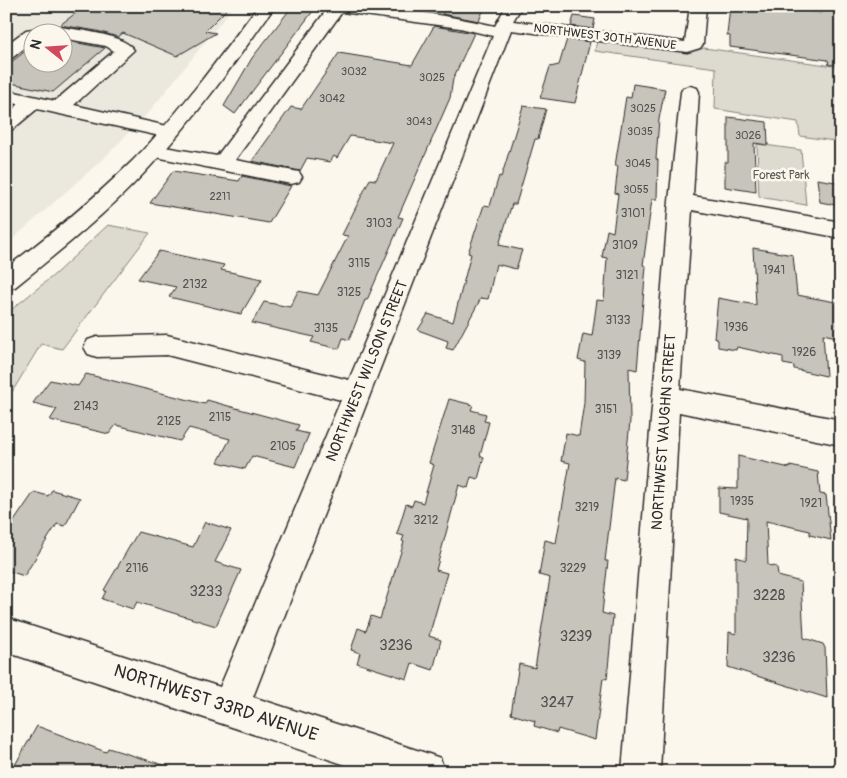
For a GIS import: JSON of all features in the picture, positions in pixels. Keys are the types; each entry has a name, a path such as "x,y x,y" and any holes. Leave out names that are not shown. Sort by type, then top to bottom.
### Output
{"street":[{"path":"6,281 72,227 153,151 195,102 267,6"},
{"path":"221,164 336,6"},
{"name":"NORTHWEST 30TH AVENUE","path":"336,6 427,12 460,23 511,20 675,47 687,47 694,44 698,6"},
{"name":"NORTHWEST WILSON STREET","path":"230,708 511,20"},
{"path":"59,108 125,50 111,42 72,34"},
{"path":"6,54 22,42"},
{"name":"NORTHWEST VAUGHN STREET","path":"641,772 680,201 690,92"},
{"path":"6,96 169,132"},
{"path":"6,125 33,102"},
{"path":"153,151 291,178"},
{"path":"680,201 841,230"},
{"path":"97,347 167,345 358,393"},
{"path":"666,398 841,433"},
{"name":"NORTHWEST 33RD AVENUE","path":"6,635 426,772"}],"shaded area":[{"path":"6,6 234,6 149,112 104,158 6,245"}],"green space":[{"name":"Forest Park","path":"597,40 691,52 704,48 841,67 841,142 800,136 798,122 715,109 716,68 595,51"},
{"name":"Forest Park","path":"757,144 801,150 806,205 759,197"},
{"path":"108,225 150,233 62,349 41,344 6,402 6,314 54,275"}],"building":[{"path":"85,6 230,6 205,31 216,33 177,56 123,33 118,37 72,27 72,22 64,22"},
{"path":"446,6 485,6 479,21 442,14"},
{"path":"730,6 778,6 778,8 821,13 820,6 841,6 841,64 829,65 828,60 730,47 730,36 727,35"},
{"path":"291,8 313,11 235,114 224,106 252,58"},
{"path":"574,16 595,19 593,29 571,26"},
{"path":"434,26 474,33 453,79 450,98 398,217 403,218 367,300 365,300 349,340 343,338 339,349 311,342 314,337 252,323 264,302 290,307 298,291 318,295 348,236 342,235 370,179 376,180 393,143 350,136 337,158 334,156 330,162 307,158 300,171 252,161 291,107 301,109 339,53 412,65"},
{"path":"567,39 590,42 575,103 540,98 550,67 559,65"},
{"path":"72,42 105,48 53,92 6,82 6,66 22,54 22,72 72,72"},
{"path":"633,84 665,89 659,119 656,159 658,160 657,199 652,199 643,265 646,266 637,370 629,368 630,421 624,480 615,478 605,561 608,561 602,613 613,616 607,679 603,678 595,740 558,729 557,733 534,726 535,721 511,714 519,664 535,668 550,578 539,575 545,540 556,543 570,463 561,461 566,433 579,436 584,403 585,362 578,360 583,334 592,336 597,300 604,301 607,258 602,257 607,230 613,232 618,194 615,193 618,166 615,166 626,97 631,98"},
{"path":"523,106 546,109 516,204 512,204 499,245 522,250 516,269 496,264 488,299 481,298 453,350 446,348 448,341 418,330 428,314 453,322 471,254 468,253 484,205 490,206 499,176 501,177"},
{"path":"728,117 767,122 768,145 754,143 756,192 725,187 725,162 728,162"},
{"path":"173,171 239,181 242,176 291,186 269,223 150,203"},
{"path":"817,179 841,183 841,206 820,202"},
{"path":"753,248 793,255 797,295 841,303 841,338 823,334 826,376 794,369 794,366 783,364 783,357 737,347 736,350 718,347 718,340 714,338 718,298 756,305"},
{"path":"159,251 224,265 221,270 262,279 241,314 169,297 176,287 138,279"},
{"path":"86,374 205,404 207,400 299,425 296,431 309,434 295,467 252,456 245,469 218,462 230,439 189,428 180,441 116,425 109,434 50,420 57,409 33,403 50,380 78,386"},
{"path":"449,399 473,405 471,410 486,414 484,421 489,422 480,456 484,457 478,479 471,477 468,488 459,485 436,570 447,573 429,636 441,640 433,670 412,663 407,679 357,663 360,653 351,650 358,628 366,631 371,616 380,619 404,542 402,541 404,536 397,534 406,504 412,506 414,500 423,503 434,465 429,463"},
{"path":"738,456 790,468 790,466 818,472 820,494 826,495 831,540 810,535 810,531 766,521 768,565 777,567 778,576 801,582 804,638 823,644 825,648 827,698 728,667 729,632 736,634 736,557 746,560 747,518 719,512 719,488 738,489"},
{"path":"52,490 80,498 65,526 57,524 24,576 6,570 6,533 34,492 48,496"},
{"path":"205,522 231,530 215,562 241,570 216,626 137,602 133,609 102,599 106,591 104,590 138,532 193,547"},
{"path":"37,726 106,752 108,748 170,767 169,772 11,772"}]}
